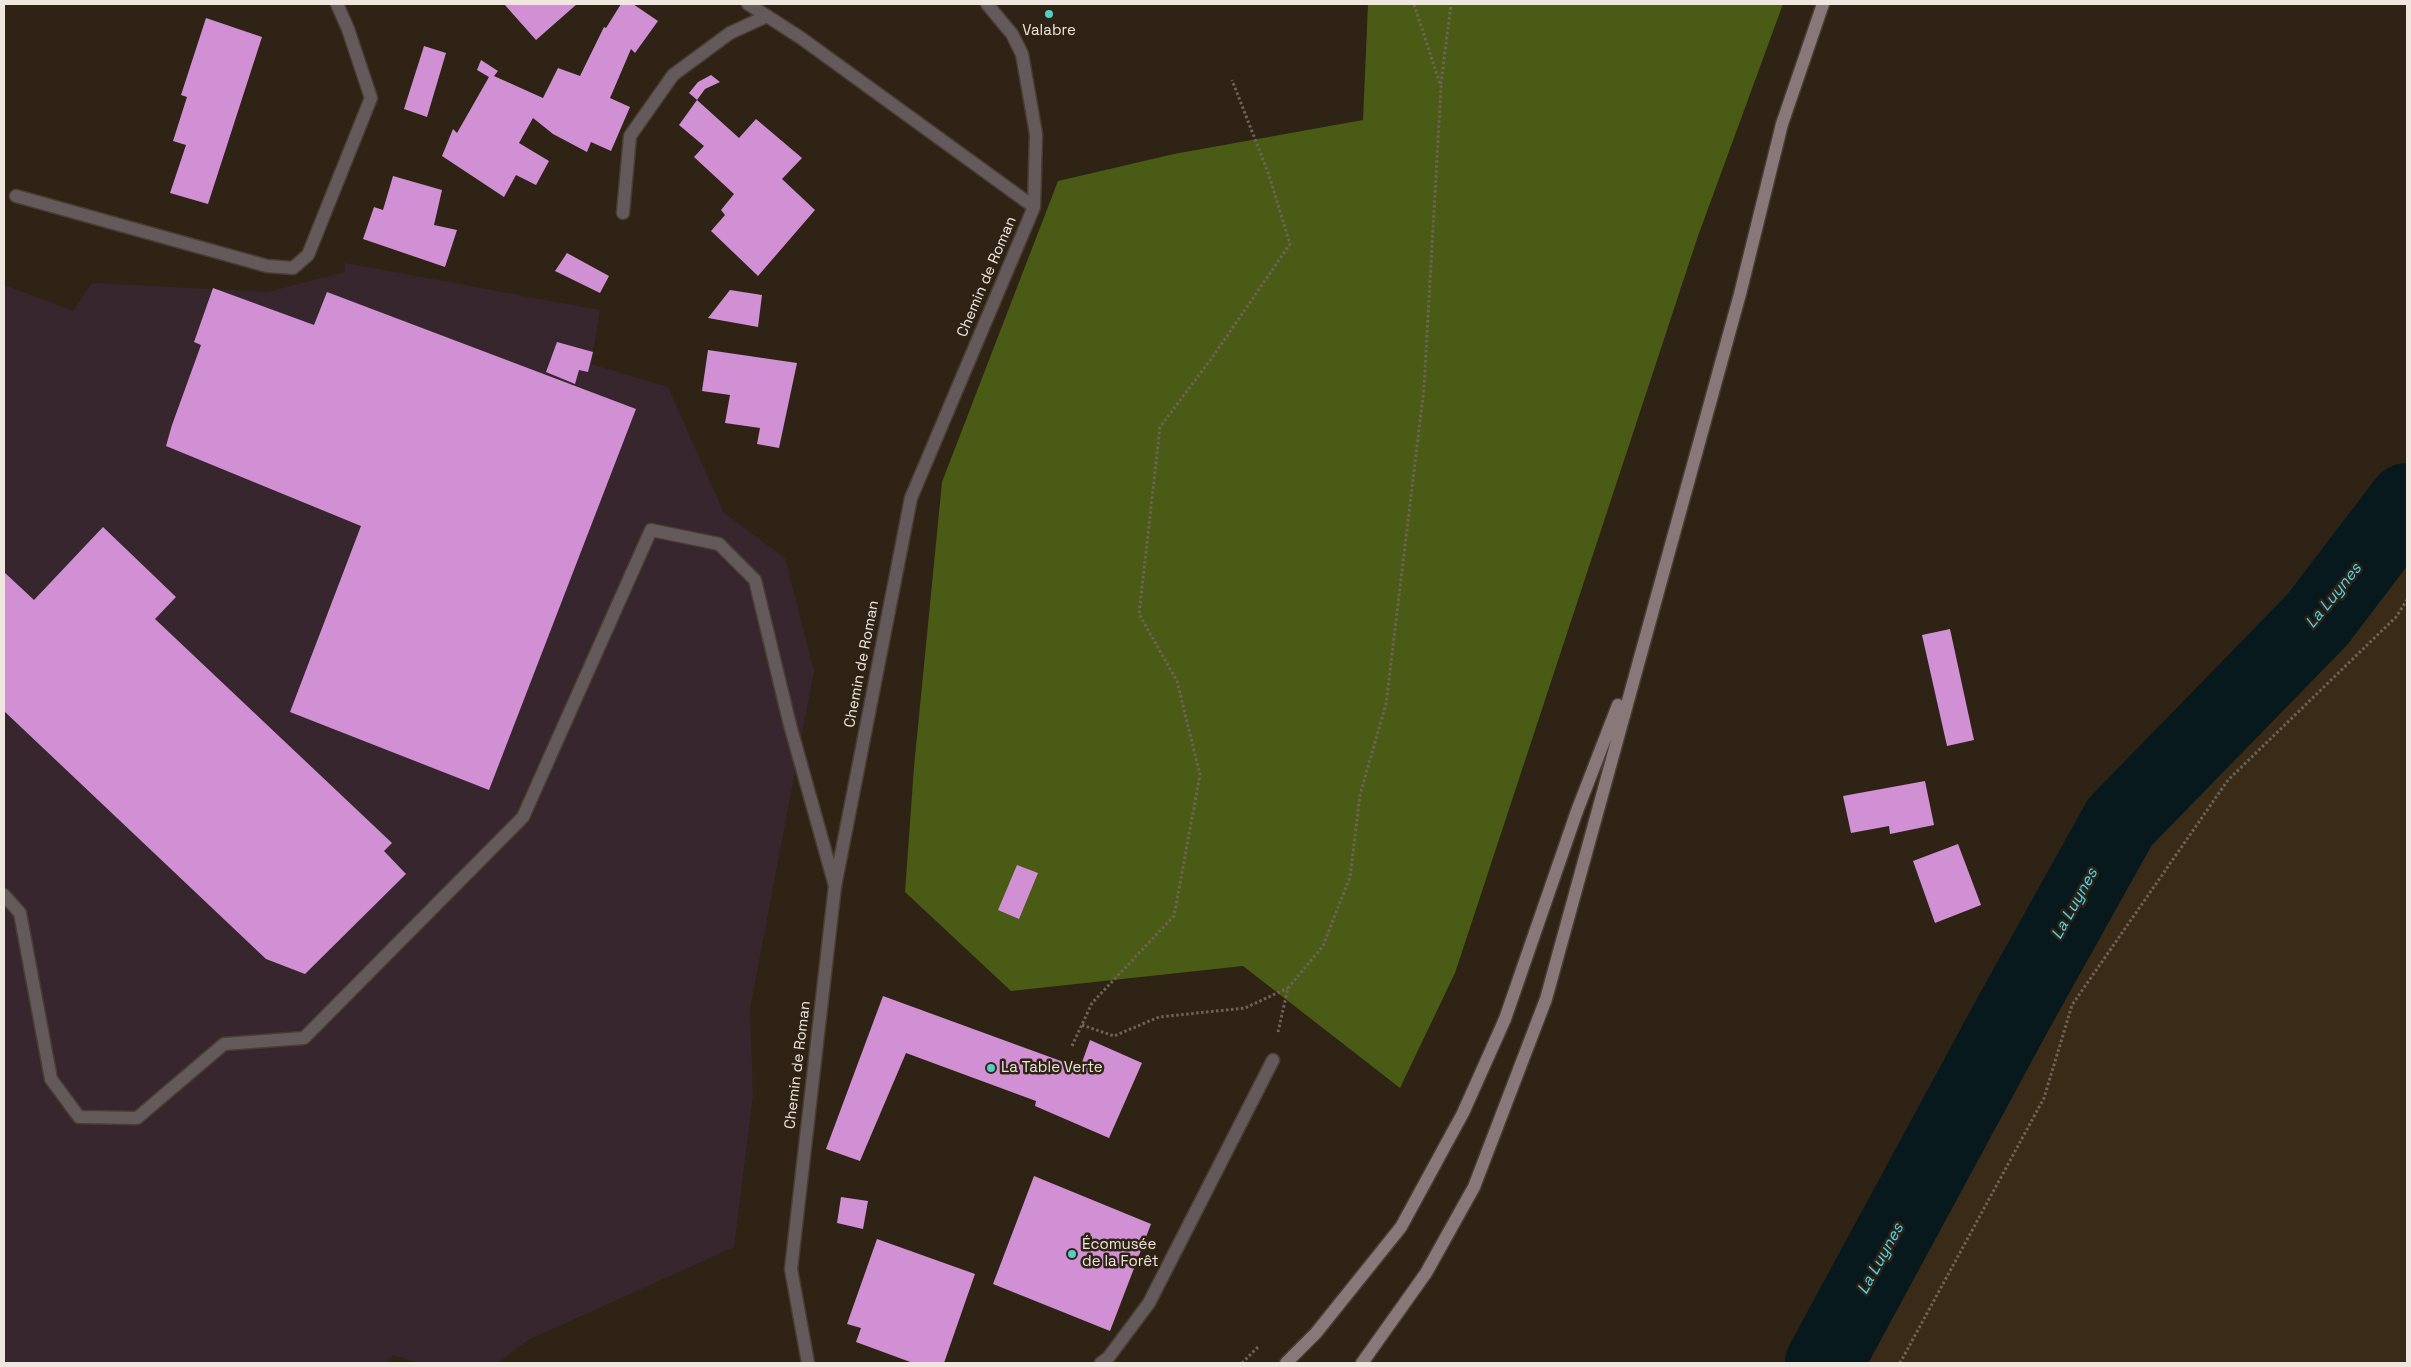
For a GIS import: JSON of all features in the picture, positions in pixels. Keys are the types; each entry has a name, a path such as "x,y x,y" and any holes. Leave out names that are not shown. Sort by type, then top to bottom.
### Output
{"main road":[{"path":"1362,1363 1426,1273 1474,1187 1546,999 1740,294 1782,124 1823,4"},
{"path":"1286,1363 1316,1333 1401,1227 1462,1113 1505,1019 1578,811 1646,632"}],"street":[{"path":"16,196 267,266 293,268 308,256 371,98 348,29 337,4"},
{"path":"748,4 801,38 1034,207"},
{"name":"Chemin de Roman","path":"808,1363 791,1269 835,886 911,498 1034,207 1036,134 1022,54 1012,34 986,4"},
{"path":"623,212 630,136 674,75 730,34 767,16"},
{"path":"4,895 20,913 51,1079 79,1117 137,1118 224,1044 304,1038 522,817 652,530 719,544 756,580 790,725 835,886"},
{"path":"1101,1363 1108,1358 1149,1303 1273,1060"}],"path":[{"path":"1414,4 1441,87"},
{"path":"1082,1025 1114,1036 1159,1016 1245,1008 1288,988 1323,946 1350,878 1360,795 1386,704 1424,388 1441,87 1451,4"},
{"path":"1072,1046 1092,1003 1174,916 1200,775 1177,681 1139,614 1160,427 1214,355 1290,244 1269,176 1232,80"},
{"path":"1900,1363 2044,1098 2072,1005 2228,780 2396,617 2407,600"},
{"path":"1273,1060 1288,988"},
{"path":"1242,1363 1262,1344"}],"shaded area":[{"path":"345,263 600,310 591,364 668,387 724,513 785,558 814,671 750,1009 753,1096 734,1247 528,1340 498,1363 419,1363 393,1355 388,1363 4,1363 4,285 73,311 92,283 267,292 345,272"},
{"path":"2407,563 2407,1363 1861,1363 2151,823 2388,587"}],"green space":[{"path":"1368,4 1783,4 1698,236 1455,973 1400,1088 1243,966 1011,991 905,892 914,767 942,482 1058,181 1174,154 1363,120"}],"building":[{"path":"504,4 577,4 536,40"},
{"path":"621,4 633,4 658,21 635,53 631,49 610,98 630,107 611,151 591,142 587,152 553,134 533,118 519,143 549,161 536,185 516,175 504,197 442,156 453,129 457,133 489,77 477,70 481,60 498,71 494,76 543,98 558,68 580,76 604,27 606,28"},
{"path":"206,18 262,37 208,204 170,193 186,145 173,141 187,97 181,95"},
{"path":"424,46 446,53 427,117 404,109"},
{"path":"711,75 720,82 705,89 697,100 689,93 698,82"},
{"path":"697,100 739,138 756,119 802,158 782,179 815,210 758,276 711,231 725,215 721,210 734,194 694,157 704,146 679,125"},
{"path":"393,176 442,190 434,225 457,230 445,267 363,239 374,207 383,210"},
{"path":"567,253 609,276 600,293 555,271"},
{"path":"213,288 314,325 327,292 636,409 489,790 290,712 361,526 166,446 201,345 194,342"},
{"path":"730,290 762,295 758,327 708,318"},
{"path":"557,342 593,352 588,372 579,370 575,384 546,372"},
{"path":"708,350 797,363 779,448 757,444 760,428 725,423 730,395 702,391"},
{"path":"103,527 176,597 155,619 392,843 384,851 406,874 305,974 266,959 4,711 4,572 34,600"},
{"path":"1950,629 1974,740 1947,746 1922,635"},
{"path":"1925,781 1934,825 1890,834 1889,826 1851,833 1843,796"},
{"path":"1958,844 1981,905 1935,923 1913,861"},
{"path":"1017,865 1038,873 1019,919 998,910"},
{"path":"883,996 1080,1068 1090,1040 1142,1063 1109,1138 1035,1106 1036,1101 906,1053 860,1161 826,1149"},
{"name":"Écomusée de la Forêt","path":"1034,1176 1151,1224 1110,1331 993,1284"},
{"path":"841,1197 868,1201 863,1229 837,1223"},
{"path":"877,1239 975,1274 944,1363 913,1363 856,1342 861,1328 847,1324"}],"waterway":[{"name":"La Luynes","path":"1824,1363 2013,1014 2120,822 2317,620 2407,502"}],"place":[{"name":"Valabre","path":"1049,14"},
{"name":"La Table Verte","path":"991,1068"},
{"name":"Écomusée de la Forêt","path":"1072,1254"}]}
